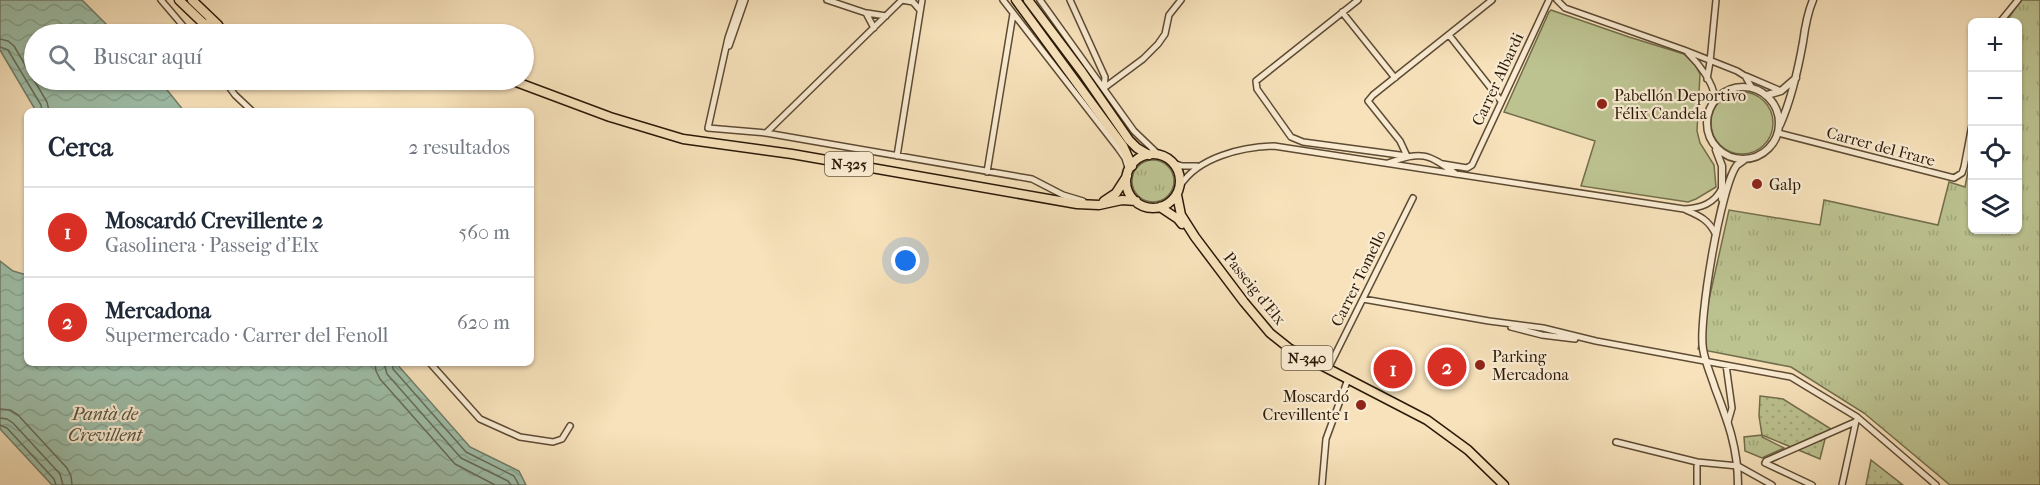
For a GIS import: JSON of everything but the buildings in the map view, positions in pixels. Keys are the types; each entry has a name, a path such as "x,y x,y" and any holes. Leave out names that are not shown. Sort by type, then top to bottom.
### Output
{"highway":[{"path":"179,0 205,24"},
{"path":"192,0 217,24"},
{"path":"1016,0 1123,146 1129,171 1128,190 1136,201"},
{"path":"1028,0 1130,140 1137,148 1149,155"},
{"name":"N-325","path":"534,89 610,117 684,139 792,154 1063,202 1105,204 1122,200 1136,201"},
{"path":"1090,204 1112,197 1139,158 1159,155 1173,164"},
{"name":"N-340","path":"1173,164 1180,178 1178,190 1181,215 1195,237"},
{"path":"1160,207 1167,204 1178,190"},
{"name":"N-340","path":"1136,201 1143,206 1160,207 1178,219 1195,237"},
{"name":"Passeig d'Elx","path":"1195,237 1270,333 1290,349 1427,420 1468,450 1504,485"},
{"name":"Passeig d'Elx","path":"1453,439 1498,485"}],"street":[{"path":"161,0 181,24"},
{"path":"741,0 728,38 708,128 766,133 1032,179 1063,195 1090,204"},
{"path":"727,50 746,0"},
{"path":"827,0 865,13 886,16"},
{"path":"766,133 902,0 913,2 920,9"},
{"path":"897,156 922,0"},
{"path":"1003,0 1119,147 1129,171"},
{"path":"1040,0 1134,131 1159,155"},
{"path":"1070,0 1105,77 1104,88"},
{"path":"1104,88 1143,59 1158,44 1165,34 1169,15 1182,0"},
{"path":"1358,0 1256,81 1257,89 1292,137 1303,142 1407,156 1429,156 1457,175"},
{"path":"1407,156 1400,141 1368,101 1492,0"},
{"name":"Carrer Albardi","path":"1443,164 1467,168 1472,165 1549,0"},
{"path":"1557,0 1565,8 1684,50 1781,91"},
{"path":"1707,79 1716,0"},
{"path":"1715,147 1733,159 1744,160 1760,156 1768,150 1788,107 1796,77 1807,13 1813,0"},
{"path":"2003,18 2018,0"},
{"path":"1342,12 1395,78"},
{"path":"865,13 874,28"},
{"path":"987,172 1013,14"},
{"path":"1449,35 1501,101"},
{"path":"1684,50 1696,62 1715,93 1706,123 1707,131 1722,166 1722,205"},
{"path":"1745,76 1752,88"},
{"path":"1767,96 1781,91 1796,77"},
{"path":"1715,99 1732,88 1742,86 1752,88 1767,96 1774,105 1779,116 1778,130"},
{"path":"231,90 249,108"},
{"name":"Carrer del Frare","path":"1778,130 1954,178 1962,173 1972,126"},
{"path":"1178,190 1189,174 1202,165 1247,149 1274,146 1684,209 1702,216 1716,236"},
{"path":"1386,164 1407,156"},
{"path":"1737,485 1737,454 1702,348 1702,327 1722,205 1737,165 1744,160"},
{"path":"1173,164 1202,165"},
{"path":"1684,209 1704,206 1716,197 1722,187"},
{"name":"Carrer Tomello","path":"1328,369 1413,198"},
{"path":"1708,222 1719,220"},
{"path":"1363,299 1489,321 1542,335 1596,341 1791,377 1856,420 1933,484"},
{"path":"1726,365 1732,408 1728,423"},
{"path":"433,366 480,419 520,437 553,442 562,439 570,426"},
{"path":"1322,485 1326,439 1348,379"},
{"path":"1812,485 1765,463 1766,460 1856,420"},
{"path":"1842,485 1856,420"},
{"path":"1616,442 1697,462 1738,466 1772,485"},
{"path":"1697,462 1697,485"}],"green space":[{"path":"2021,0 2040,0 2040,485 1950,485 1864,413 1791,367 1698,349 1729,210 1820,225 1824,200 1938,225 1949,182 1965,187 1968,172 1968,234 2022,234 2022,18 2009,18"},
{"name":"Pabellón Deportivo Félix Candela","path":"1551,10 1684,54 1695,65 1700,74 1697,131 1700,143 1714,165 1716,187 1688,202 1581,186 1595,141 1504,112"},
{"path":"1736,92 1748,92 1764,101 1771,111 1773,123 1771,135 1764,145 1748,154 1736,154 1725,149 1716,140 1711,129 1711,117 1716,106 1725,97"},
{"path":"1153,160 1161,161 1168,166 1173,173 1173,189 1168,196 1161,201 1153,202 1145,201 1138,196 1133,189 1132,181 1133,173 1138,166 1145,161"},
{"path":"1760,396 1783,399 1831,429 1825,439 1820,459 1762,435 1759,416"},
{"path":"1763,435 1762,437 1784,448 1762,458 1745,451 1744,437"},
{"path":"1871,460 1903,485 1866,485"}],"water":[{"path":"0,0 82,0 106,24 24,24 24,90 167,90 182,108 34,108 0,50"},
{"name":"Pantà de Crevillent","path":"0,261 13,271 24,274 24,366 399,366 470,447 519,471 526,485 52,485 0,429"}],"place":[{"name":"Pabellón Deportivo Félix Candela","path":"1602,104"},
{"name":"Galp","path":"1757,184"},
{"name":"Parking Mercadona","path":"1480,365"},
{"name":"Mercadona","path":"1447,367"},
{"name":"Moscardó Crevillente 2","path":"1393,369"},
{"name":"Moscardó Crevillente 1","path":"1361,405"}]}
